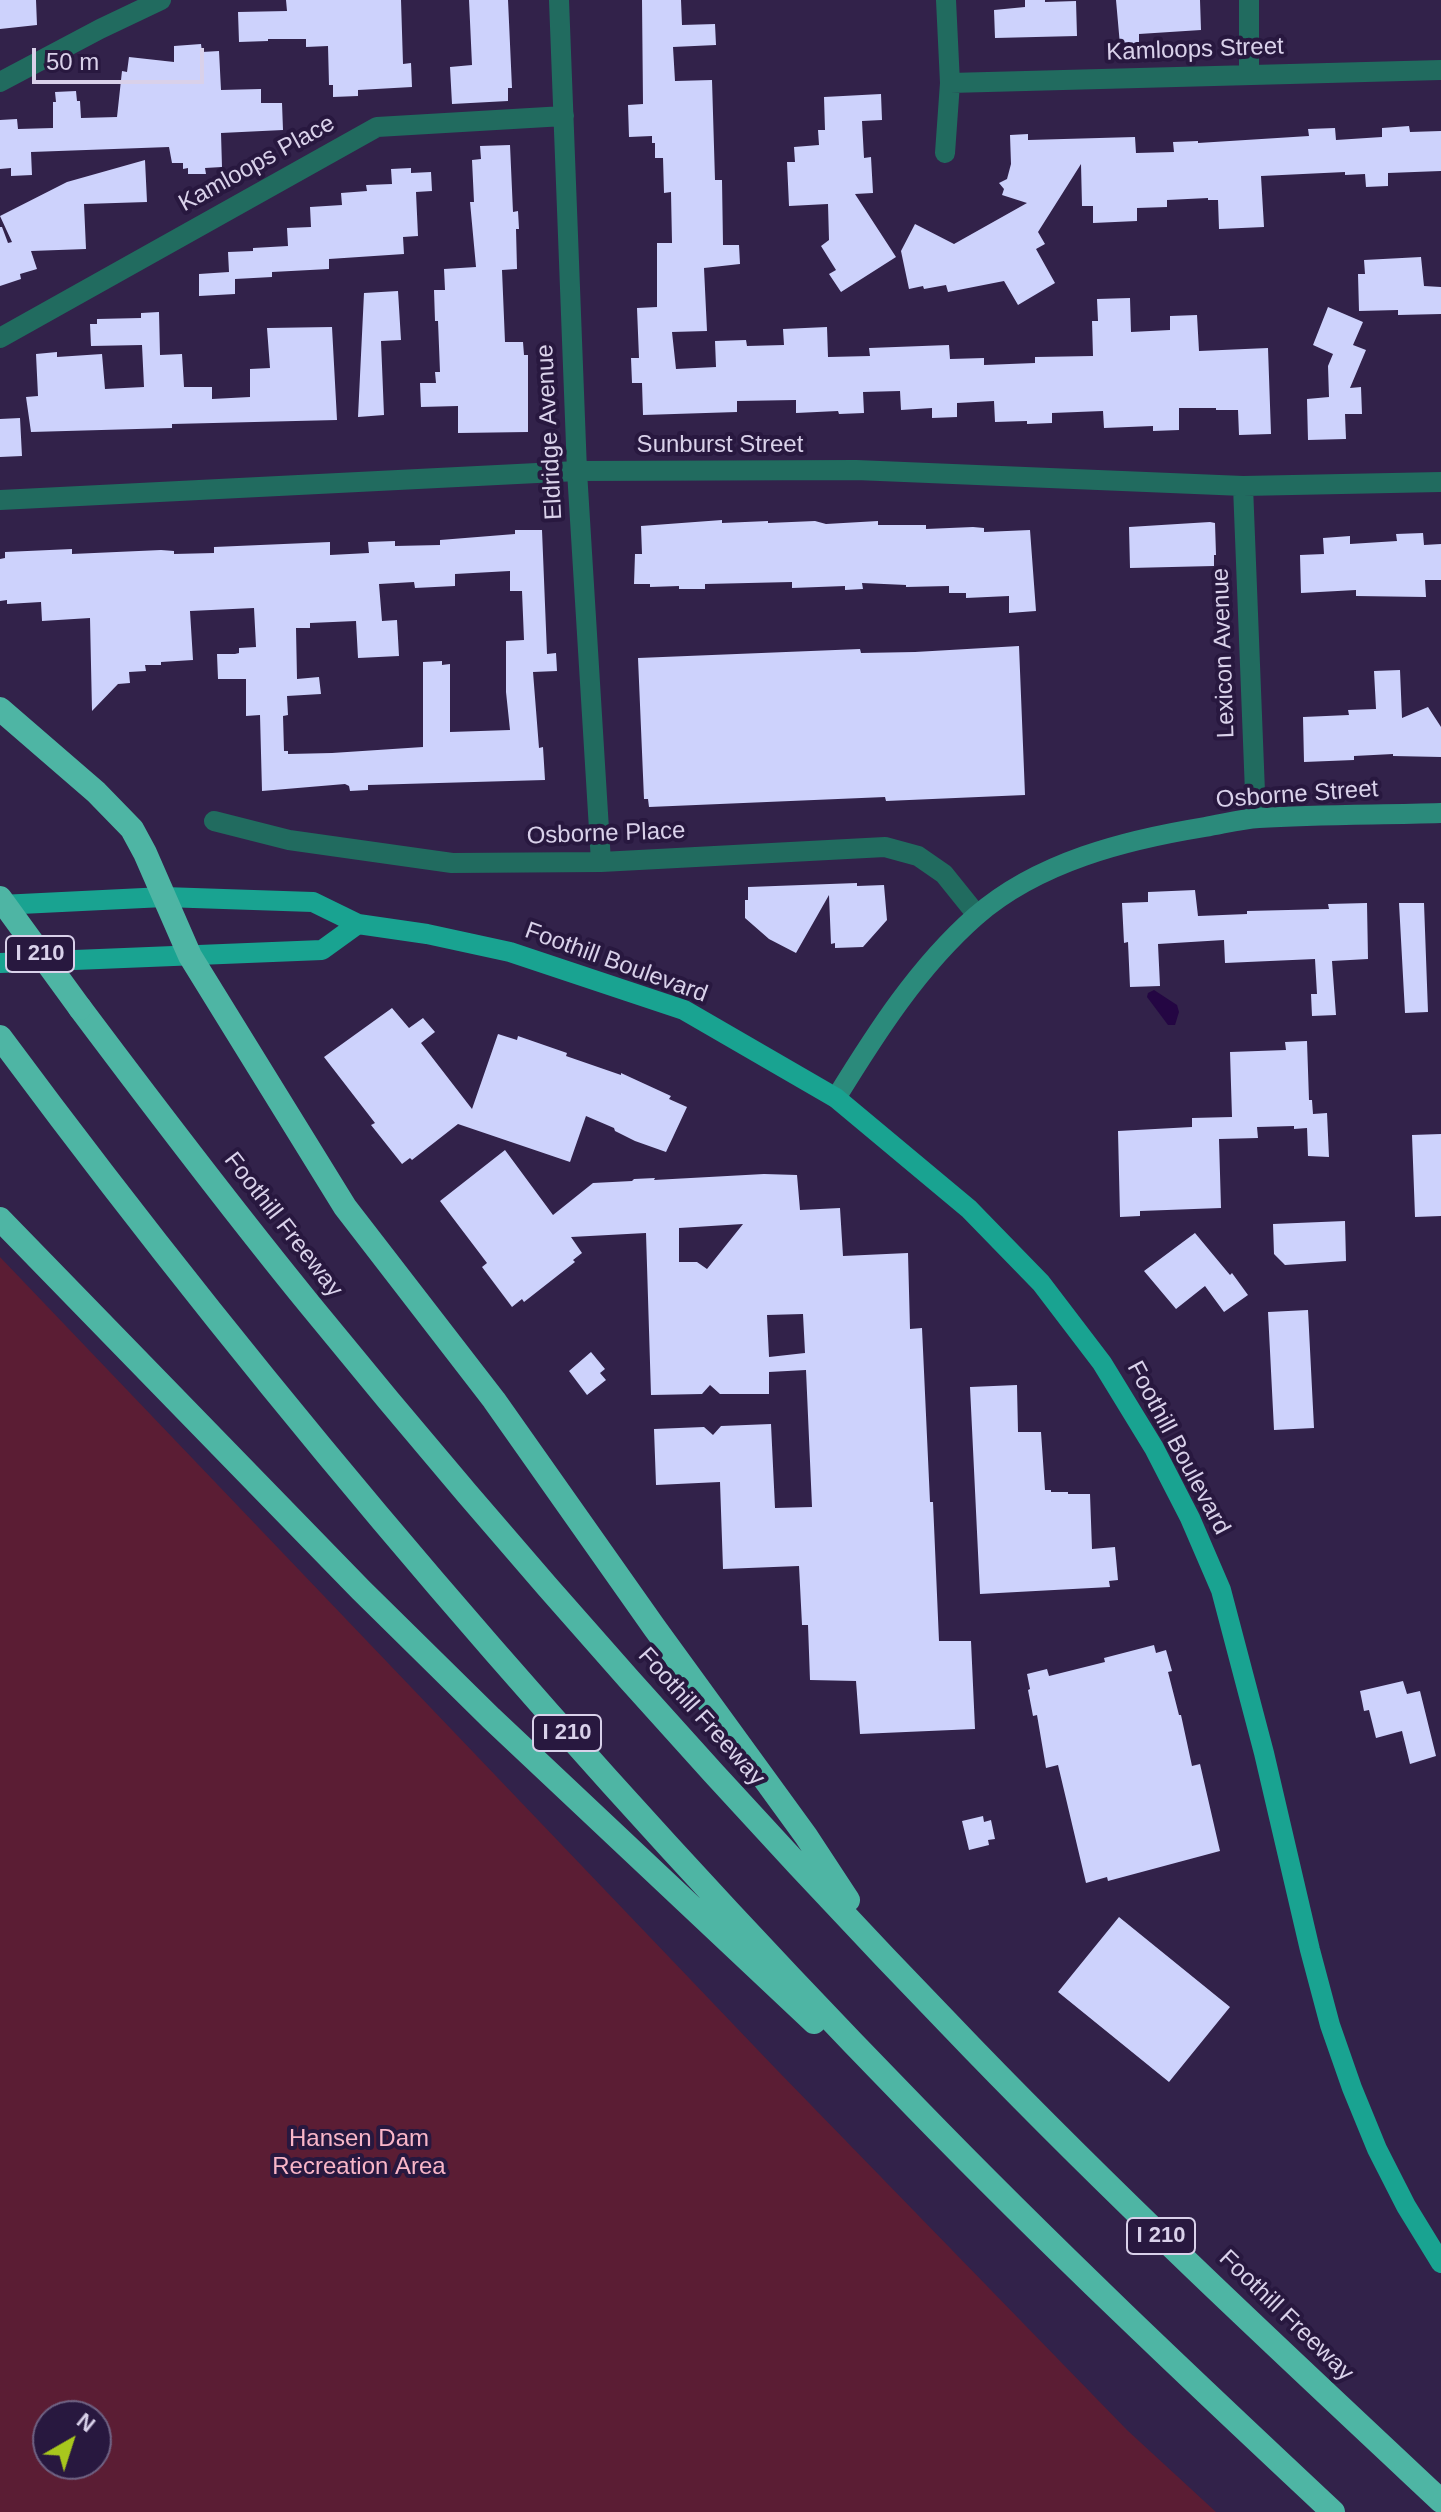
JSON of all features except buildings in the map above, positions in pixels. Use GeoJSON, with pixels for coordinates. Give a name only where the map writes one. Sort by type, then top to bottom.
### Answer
{"type":"FeatureCollection","features":[{"type":"Feature","properties":{"kind":"highway"},"geometry":{"type":"LineString","coordinates":[[0,709],[85,783],[132,829],[190,956],[345,1207],[494,1400],[806,1836],[890,1962]]}},
{"type":"Feature","properties":{"kind":"highway","name":"Foothill Freeway"},"geometry":{"type":"LineString","coordinates":[[0,898],[80,1008],[308,1302],[461,1486],[644,1697],[890,1962],[1085,2161],[1441,2501]]}},
{"type":"Feature","properties":{"kind":"highway","name":"I 210"},"geometry":{"type":"LineString","coordinates":[[0,1037],[97,1167],[244,1354],[572,1739],[916,2108],[1006,2199],[1333,2512]]}},
{"type":"Feature","properties":{"kind":"highway"},"geometry":{"type":"LineString","coordinates":[[0,1219],[361,1590],[491,1718],[1191,2378]]}},
{"type":"Feature","properties":{"kind":"main road","name":"Osborne Street"},"geometry":{"type":"LineString","coordinates":[[836,1098],[880,1026],[940,951],[977,915],[1026,882],[1085,855],[1160,834],[1256,818],[1441,813]]}},
{"type":"Feature","properties":{"kind":"main road","name":"Foothill Boulevard"},"geometry":{"type":"LineString","coordinates":[[0,905],[164,897],[313,902],[358,924],[427,934],[510,952],[684,1010],[836,1098],[969,1209],[1041,1283],[1102,1363],[1154,1448],[1190,1518],[1221,1590],[1330,2025],[1377,2149],[1406,2206],[1441,2263]]}},
{"type":"Feature","properties":{"kind":"main road"},"geometry":{"type":"LineString","coordinates":[[0,963],[322,950],[358,924]]}},
{"type":"Feature","properties":{"kind":"street"},"geometry":{"type":"LineString","coordinates":[[0,82],[161,0]]}},
{"type":"Feature","properties":{"kind":"street","name":"Eldridge Avenue"},"geometry":{"type":"LineString","coordinates":[[559,0],[577,471],[601,862]]}},
{"type":"Feature","properties":{"kind":"street"},"geometry":{"type":"LineString","coordinates":[[945,153],[950,83],[946,0]]}},
{"type":"Feature","properties":{"kind":"street"},"geometry":{"type":"LineString","coordinates":[[1249,0],[1249,74]]}},
{"type":"Feature","properties":{"kind":"street","name":"Kamloops Street"},"geometry":{"type":"LineString","coordinates":[[950,83],[1441,70]]}},
{"type":"Feature","properties":{"kind":"street","name":"Kamloops Place"},"geometry":{"type":"LineString","coordinates":[[0,338],[377,127],[564,116]]}},
{"type":"Feature","properties":{"kind":"street","name":"Sunburst Street"},"geometry":{"type":"LineString","coordinates":[[0,500],[577,471],[856,470],[1243,486],[1441,482]]}},
{"type":"Feature","properties":{"kind":"street","name":"Lexicon Avenue"},"geometry":{"type":"LineString","coordinates":[[1243,486],[1256,818]]}},
{"type":"Feature","properties":{"kind":"street","name":"Osborne Place"},"geometry":{"type":"LineString","coordinates":[[214,821],[289,840],[452,863],[601,862],[885,847],[918,856],[944,874],[977,915]]}},
{"type":"Feature","properties":{"kind":"green space","name":"Hansen Dam Recreation Area"},"geometry":{"type":"Polygon","coordinates":[[[0,1257],[776,2069],[1127,2430],[1216,2512],[0,2512],[0,1257]]]}},
{"type":"Feature","properties":{"kind":"shaded area"},"geometry":{"type":"Polygon","coordinates":[[[1154,990],[1177,1005],[1179,1012],[1175,1025],[1168,1025],[1147,997],[1154,990]]]}}]}
